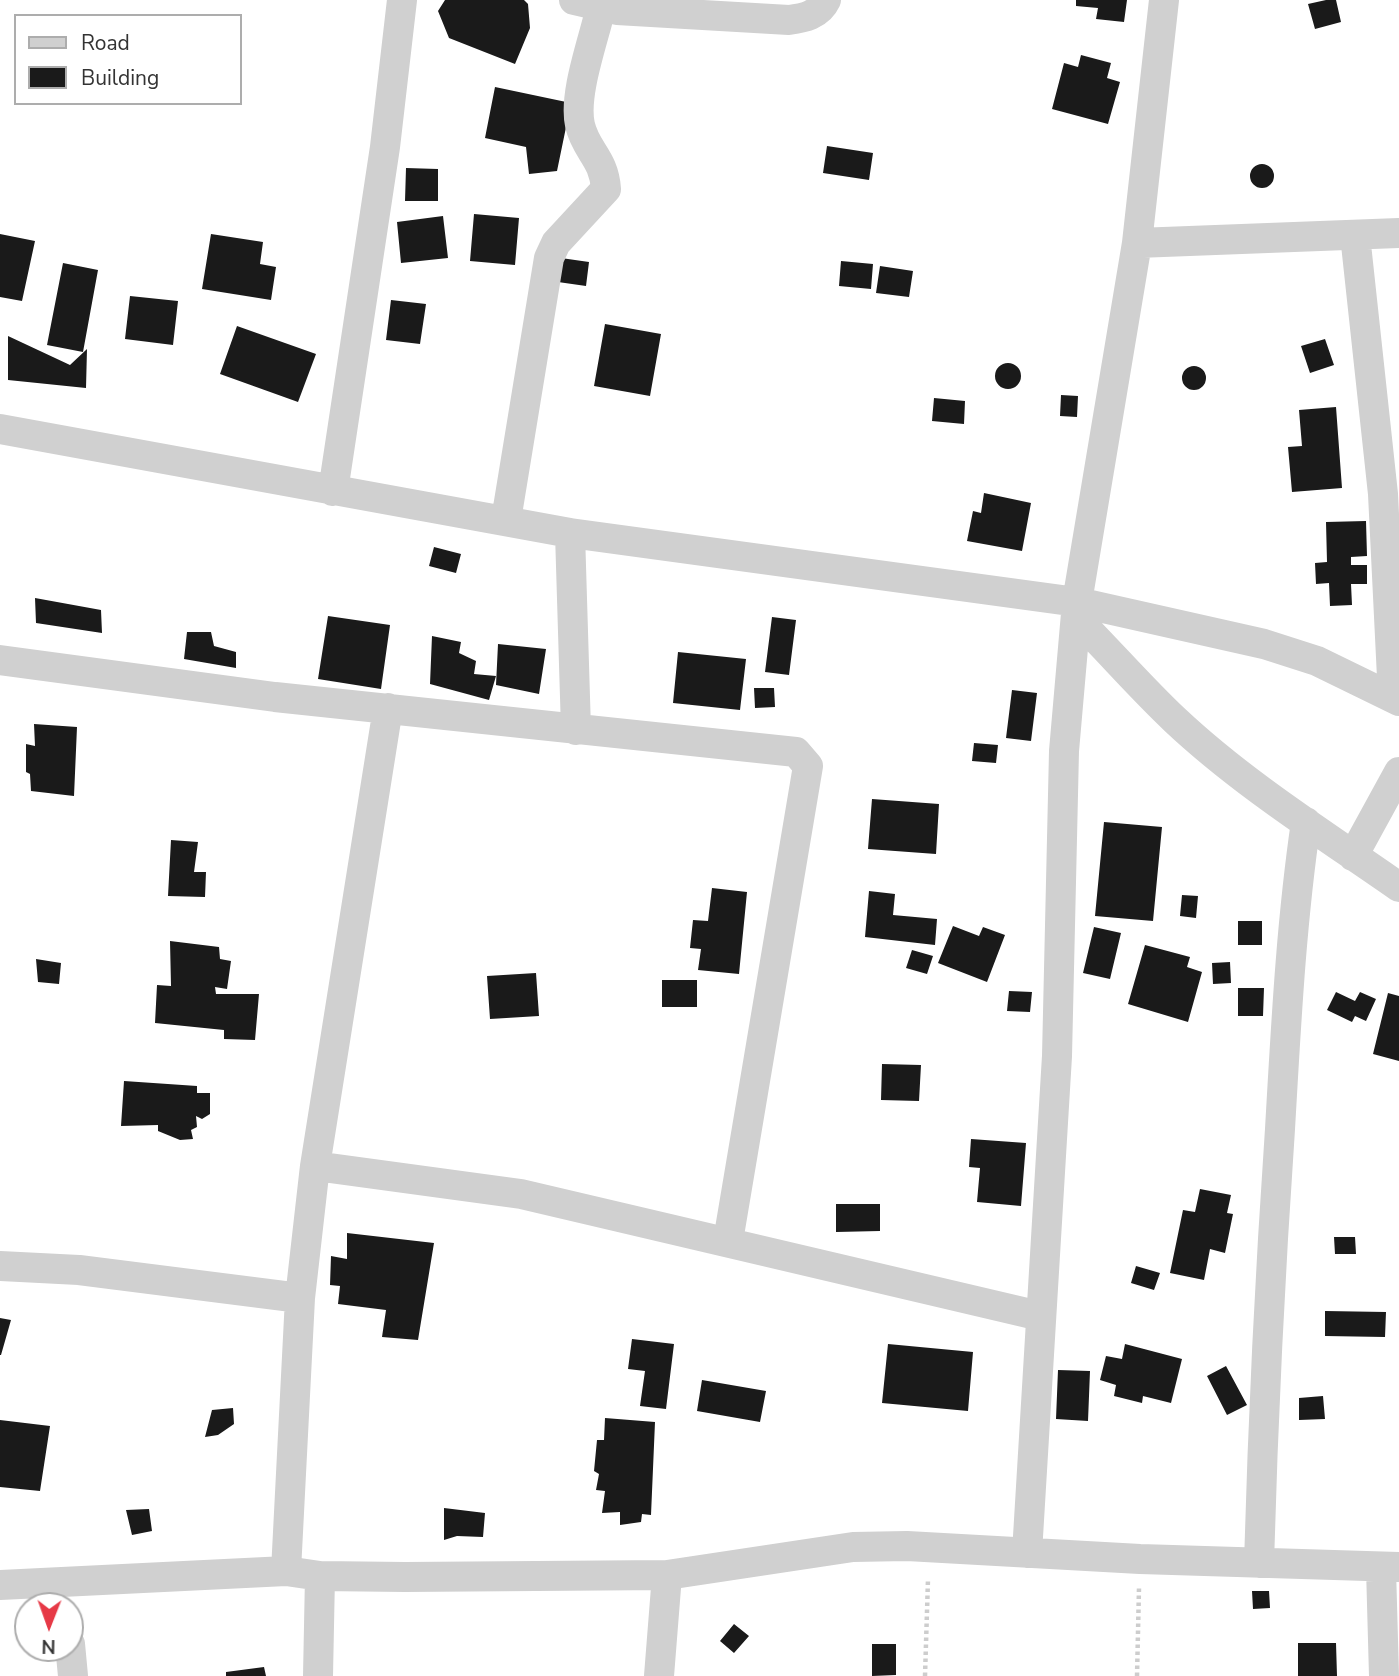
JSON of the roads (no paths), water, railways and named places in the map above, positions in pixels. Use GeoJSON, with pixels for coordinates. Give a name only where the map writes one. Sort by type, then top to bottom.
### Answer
{"type":"FeatureCollection","features":[{"type":"Feature","properties":{"kind":"street"},"geometry":{"type":"LineString","coordinates":[[333,491],[383,161],[402,0]]}},
{"type":"Feature","properties":{"kind":"street"},"geometry":{"type":"LineString","coordinates":[[506,520],[549,258],[556,243],[606,189],[605,170],[580,125],[579,101],[587,4],[789,20],[806,18],[818,11],[826,0]]}},
{"type":"Feature","properties":{"kind":"street"},"geometry":{"type":"LineString","coordinates":[[1027,1553],[1057,1056],[1064,751],[1077,611],[1138,243],[1164,0]]}},
{"type":"Feature","properties":{"kind":"street"},"geometry":{"type":"LineString","coordinates":[[1138,243],[1399,233]]}},
{"type":"Feature","properties":{"kind":"street"},"geometry":{"type":"LineString","coordinates":[[0,429],[570,533],[1077,611],[1264,644],[1317,661],[1396,699],[1383,494],[1355,234]]}},
{"type":"Feature","properties":{"kind":"street"},"geometry":{"type":"LineString","coordinates":[[570,533],[576,730]]}},
{"type":"Feature","properties":{"kind":"street"},"geometry":{"type":"LineString","coordinates":[[1077,611],[1174,719],[1251,783],[1399,887]]}},
{"type":"Feature","properties":{"kind":"street"},"geometry":{"type":"LineString","coordinates":[[0,660],[275,697],[796,752],[808,766],[728,1241]]}},
{"type":"Feature","properties":{"kind":"street"},"geometry":{"type":"LineString","coordinates":[[286,1571],[300,1298],[316,1166],[388,708]]}},
{"type":"Feature","properties":{"kind":"street"},"geometry":{"type":"LineString","coordinates":[[1353,856],[1399,772]]}},
{"type":"Feature","properties":{"kind":"street"},"geometry":{"type":"LineString","coordinates":[[1259,1563],[1265,1368],[1281,1109],[1293,927],[1306,822]]}},
{"type":"Feature","properties":{"kind":"street"},"geometry":{"type":"LineString","coordinates":[[316,1166],[521,1194],[1040,1316]]}},
{"type":"Feature","properties":{"kind":"street"},"geometry":{"type":"LineString","coordinates":[[0,1266],[79,1270],[300,1298]]}},
{"type":"Feature","properties":{"kind":"street"},"geometry":{"type":"LineString","coordinates":[[84,1592],[286,1571],[320,1576],[667,1575],[853,1547],[929,1547],[1140,1559],[1390,1567],[1384,1676]]}},
{"type":"Feature","properties":{"kind":"street"},"geometry":{"type":"LineString","coordinates":[[659,1676],[667,1575]]}},
{"type":"Feature","properties":{"kind":"street"},"geometry":{"type":"LineString","coordinates":[[318,1676],[320,1576]]}},
{"type":"Feature","properties":{"kind":"street"},"geometry":{"type":"LineString","coordinates":[[0,1585],[51,1592]]}}]}
